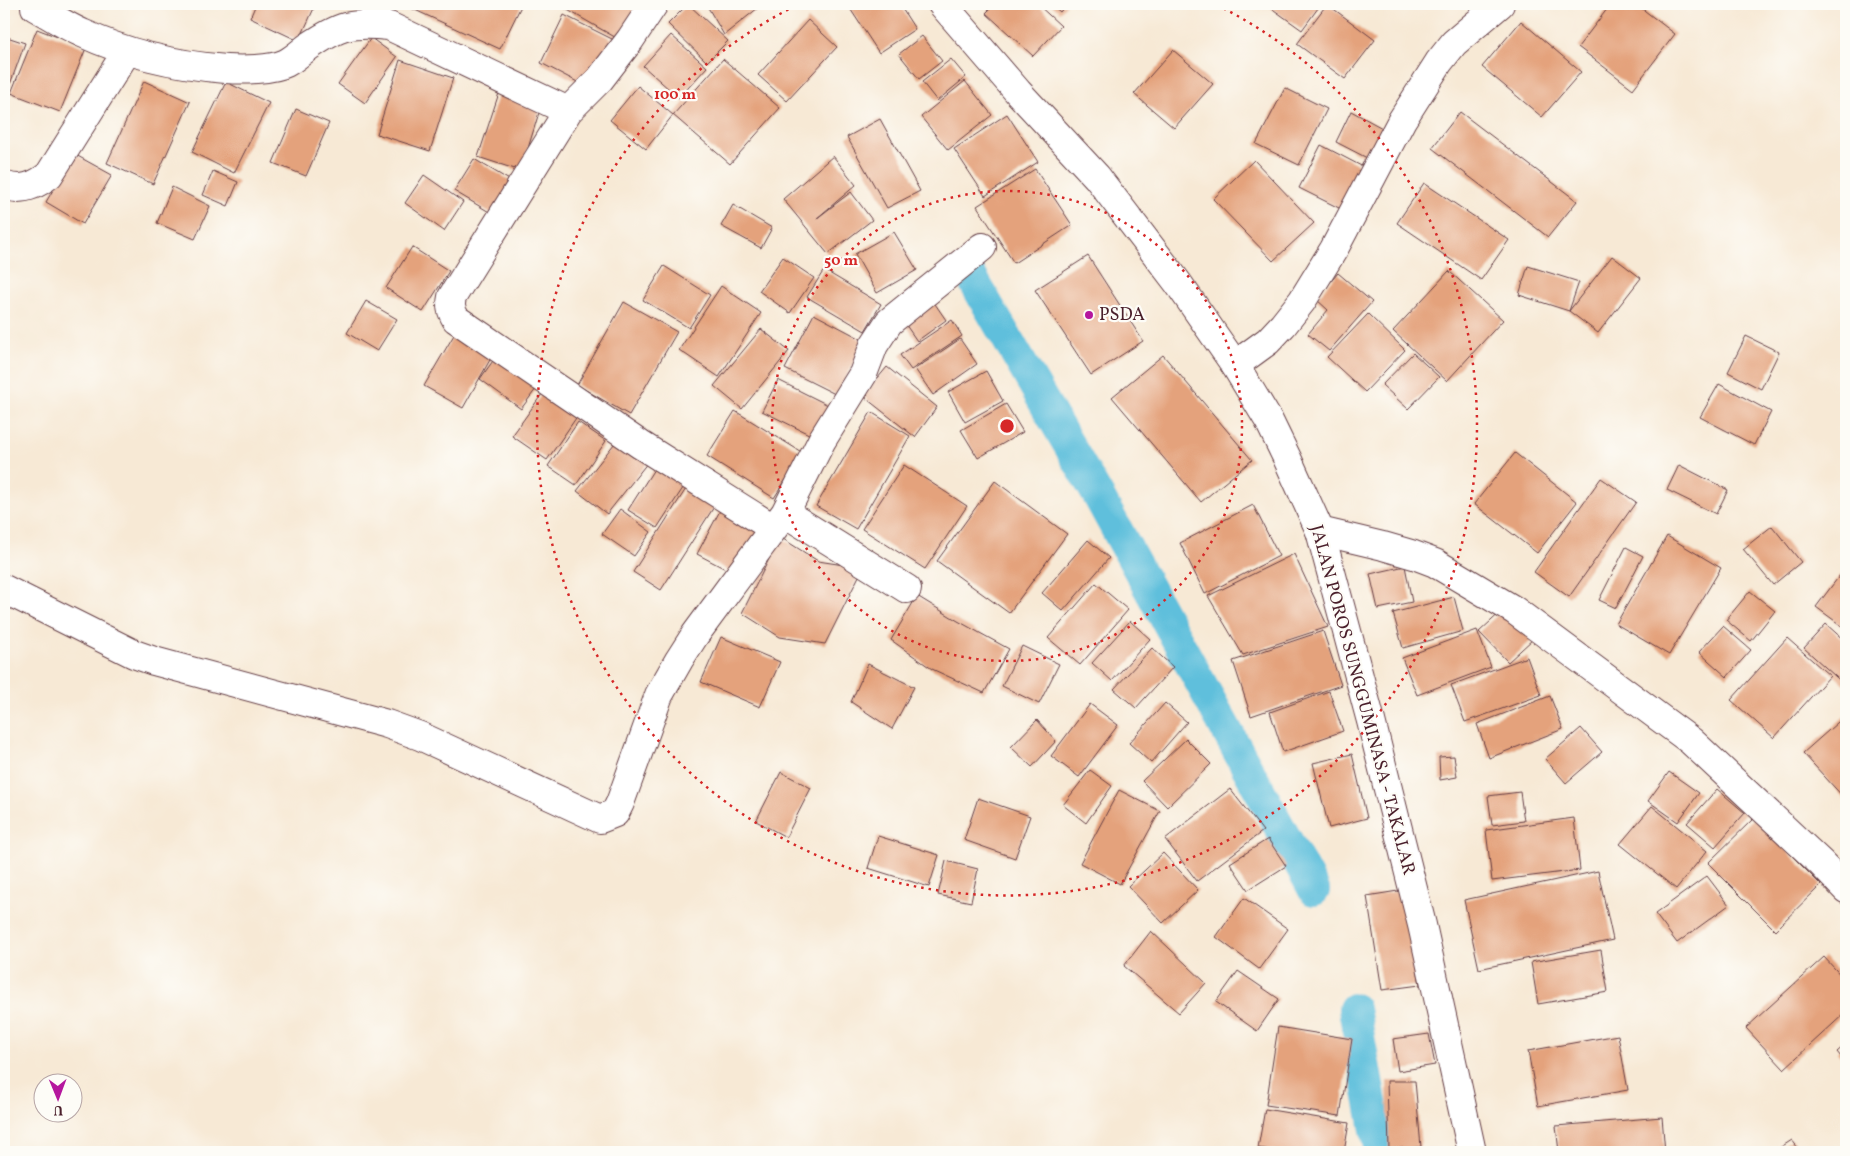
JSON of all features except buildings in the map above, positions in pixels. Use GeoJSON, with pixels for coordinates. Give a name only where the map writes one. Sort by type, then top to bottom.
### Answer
{"type":"FeatureCollection","features":[{"type":"Feature","properties":{"kind":"main road"},"geometry":{"type":"LineString","coordinates":[[654,4],[630,40],[600,79],[568,111],[452,297],[451,311],[456,319],[641,445],[907,589]]}},
{"type":"Feature","properties":{"kind":"main road","name":"JALAN POROS SUNGGUMINASA - TAKALAR"},"geometry":{"type":"LineString","coordinates":[[942,4],[1018,92],[1097,177],[1178,283],[1235,364],[1269,421],[1288,458],[1320,532],[1371,721],[1422,925],[1472,1152]]}},
{"type":"Feature","properties":{"kind":"main road"},"geometry":{"type":"LineString","coordinates":[[1235,364],[1268,341],[1302,301],[1334,249],[1402,120],[1440,62],[1454,43],[1500,4]]}},
{"type":"Feature","properties":{"kind":"main road"},"geometry":{"type":"LineString","coordinates":[[33,5],[82,33],[139,55],[193,67],[240,70],[259,69],[285,64],[341,27],[364,24],[390,26],[568,111]]}},
{"type":"Feature","properties":{"kind":"main road"},"geometry":{"type":"LineString","coordinates":[[4,185],[11,188],[24,188],[36,185],[49,175],[127,51]]}},
{"type":"Feature","properties":{"kind":"main road"},"geometry":{"type":"LineString","coordinates":[[4,589],[134,654],[386,724],[420,736],[600,819],[615,813],[659,695],[679,660],[695,635],[779,520],[822,440],[864,374],[874,345],[889,322],[982,247]]}},
{"type":"Feature","properties":{"kind":"main road"},"geometry":{"type":"LineString","coordinates":[[1320,532],[1383,546],[1428,560],[1514,610],[1691,741],[1821,863],[1846,890]]}},
{"type":"Feature","properties":{"kind":"waterway"},"geometry":{"type":"LineString","coordinates":[[972,278],[1100,499],[1314,890]]}},
{"type":"Feature","properties":{"kind":"waterway"},"geometry":{"type":"LineString","coordinates":[[1354,1009],[1380,1152]]}},
{"type":"Feature","properties":{"kind":"place","name":"PSDA"},"geometry":{"type":"Point","coordinates":[1089,315]}}]}
